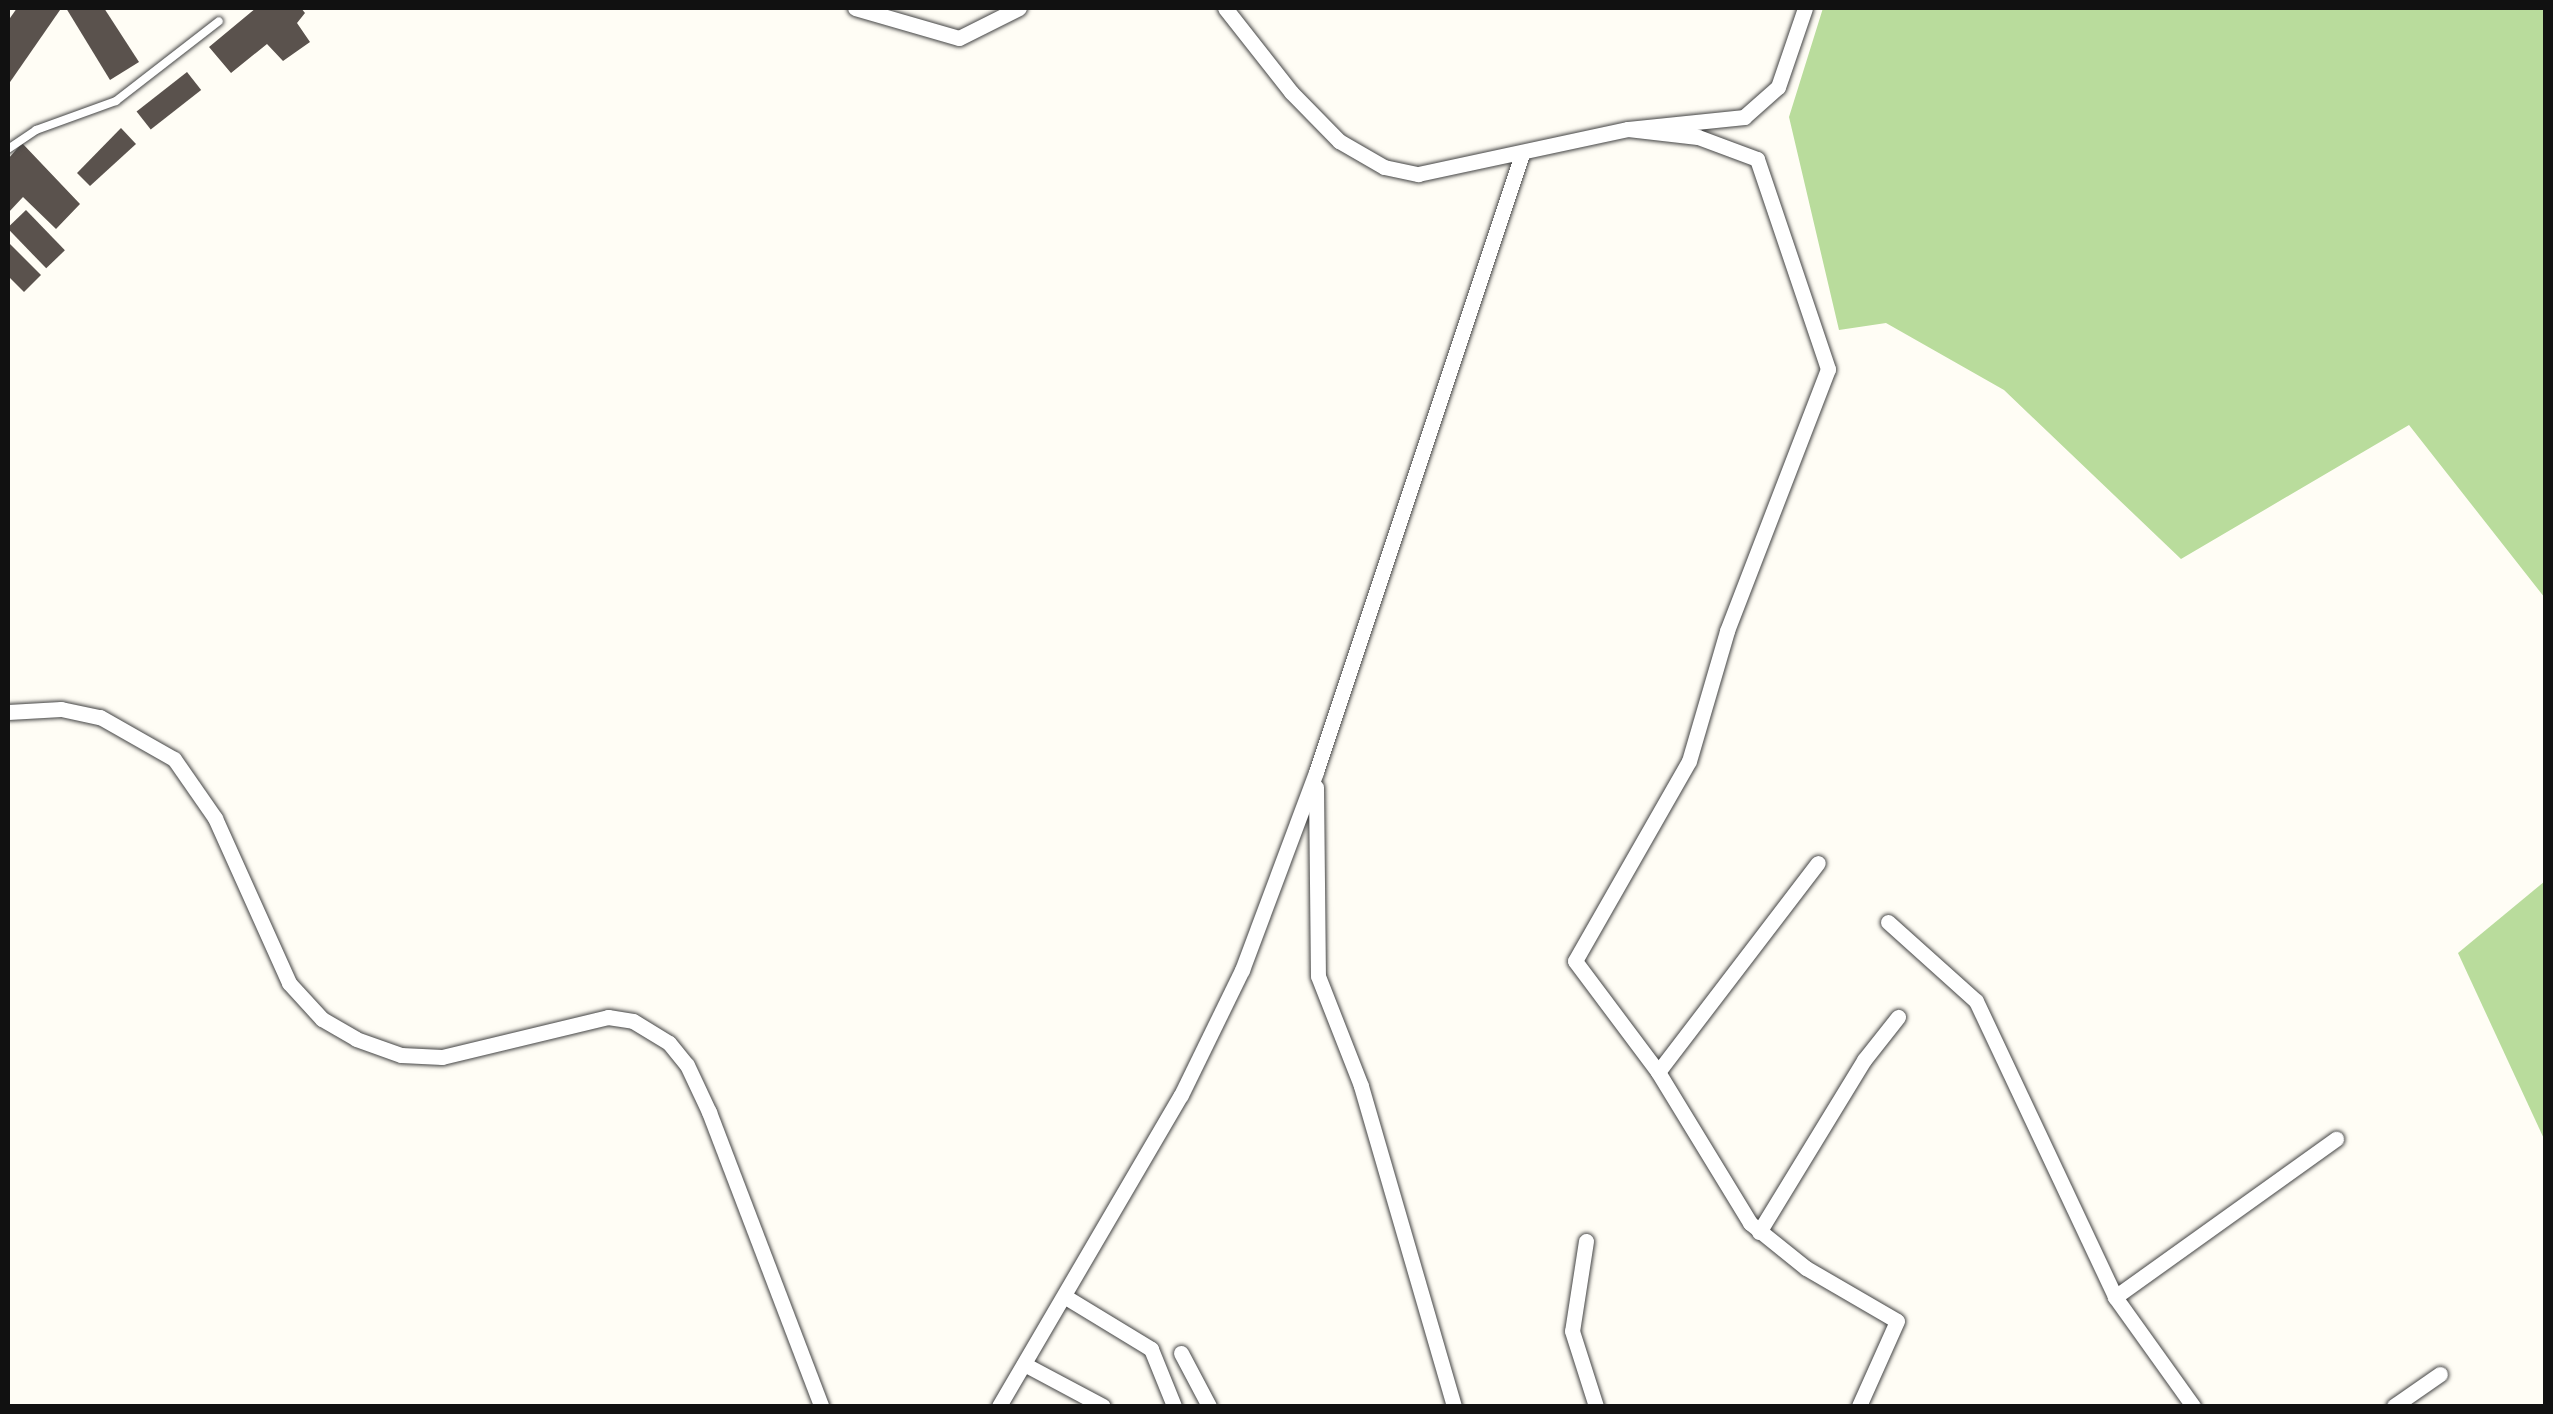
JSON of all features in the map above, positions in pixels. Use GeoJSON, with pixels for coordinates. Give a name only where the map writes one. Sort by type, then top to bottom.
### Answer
{"type":"FeatureCollection","features":[{"type":"Feature","properties":{"kind":"street"},"geometry":{"type":"LineString","coordinates":[[855,8],[959,38],[1019,8]]}},
{"type":"Feature","properties":{"kind":"street"},"geometry":{"type":"LineString","coordinates":[[1226,8],[1317,120],[1367,159],[1435,174],[1628,129],[1744,117],[1760,109],[1778,87],[1805,8]]}},
{"type":"Feature","properties":{"kind":"street"},"geometry":{"type":"LineString","coordinates":[[1628,129],[1698,138],[1757,159],[1828,370],[1727,631],[1690,761],[1575,961],[1658,1072],[1735,1205],[1759,1232],[1824,1280],[1897,1321],[1860,1406]]}},
{"type":"Feature","properties":{"kind":"street"},"geometry":{"type":"LineString","coordinates":[[1000,1406],[1181,1095],[1224,1006],[1316,772],[1522,154]]}},
{"type":"Feature","properties":{"kind":"street"},"geometry":{"type":"LineString","coordinates":[[8,712],[62,709],[100,717],[174,759],[221,831],[290,983],[322,1018],[356,1039],[401,1055],[442,1057],[608,1017],[633,1021],[669,1044],[687,1064],[710,1112],[820,1406]]}},
{"type":"Feature","properties":{"kind":"street"},"geometry":{"type":"LineString","coordinates":[[1316,772],[1318,976],[1361,1086],[1454,1406]]}},
{"type":"Feature","properties":{"kind":"street"},"geometry":{"type":"LineString","coordinates":[[1658,1072],[1818,863]]}},
{"type":"Feature","properties":{"kind":"street"},"geometry":{"type":"LineString","coordinates":[[1888,922],[1976,1001],[2115,1297],[2194,1406]]}},
{"type":"Feature","properties":{"kind":"street"},"geometry":{"type":"LineString","coordinates":[[1759,1232],[1864,1060],[1898,1017]]}},
{"type":"Feature","properties":{"kind":"street"},"geometry":{"type":"LineString","coordinates":[[2115,1297],[2336,1140]]}},
{"type":"Feature","properties":{"kind":"street"},"geometry":{"type":"LineString","coordinates":[[1586,1240],[1572,1331],[1596,1406]]}},
{"type":"Feature","properties":{"kind":"street"},"geometry":{"type":"LineString","coordinates":[[1064,1296],[1151,1349],[1174,1406]]}},
{"type":"Feature","properties":{"kind":"street"},"geometry":{"type":"LineString","coordinates":[[1181,1353],[1209,1406]]}},
{"type":"Feature","properties":{"kind":"street"},"geometry":{"type":"LineString","coordinates":[[1024,1364],[1103,1406]]}},
{"type":"Feature","properties":{"kind":"street"},"geometry":{"type":"LineString","coordinates":[[2394,1406],[2440,1374]]}},
{"type":"Feature","properties":{"kind":"lane"},"geometry":{"type":"LineString","coordinates":[[8,148],[36,130],[116,101],[220,20]]}},
{"type":"Feature","properties":{"kind":"green space"},"geometry":{"type":"Polygon","coordinates":[[[1823,8],[2545,8],[2545,598],[2409,425],[2181,559],[2004,390],[1886,323],[1839,330],[1789,117],[1823,8]]]}},
{"type":"Feature","properties":{"kind":"green space"},"geometry":{"type":"Polygon","coordinates":[[[2545,881],[2545,1141],[2458,953],[2545,881]]]}},
{"type":"Feature","properties":{"kind":"building"},"geometry":{"type":"Polygon","coordinates":[[[17,8],[60,10],[8,85],[8,21],[17,8]]]}},
{"type":"Feature","properties":{"kind":"building"},"geometry":{"type":"Polygon","coordinates":[[[66,8],[104,8],[139,62],[110,80],[66,8]]]}},
{"type":"Feature","properties":{"kind":"building"},"geometry":{"type":"Polygon","coordinates":[[[256,8],[301,8],[305,13],[297,23],[310,42],[283,61],[267,44],[231,73],[209,47],[256,8]]]}},
{"type":"Feature","properties":{"kind":"building"},"geometry":{"type":"Polygon","coordinates":[[[187,72],[201,90],[151,130],[137,111],[187,72]]]}},
{"type":"Feature","properties":{"kind":"building"},"geometry":{"type":"Polygon","coordinates":[[[121,128],[136,144],[90,186],[77,173],[121,128]]]}},
{"type":"Feature","properties":{"kind":"building"},"geometry":{"type":"Polygon","coordinates":[[[22,143],[80,204],[56,229],[23,197],[8,213],[8,159],[22,143]]]}},
{"type":"Feature","properties":{"kind":"building"},"geometry":{"type":"Polygon","coordinates":[[[26,210],[65,250],[46,268],[8,229],[26,210]]]}},
{"type":"Feature","properties":{"kind":"building"},"geometry":{"type":"Polygon","coordinates":[[[8,242],[41,275],[24,292],[8,276],[8,242]]]}}]}
